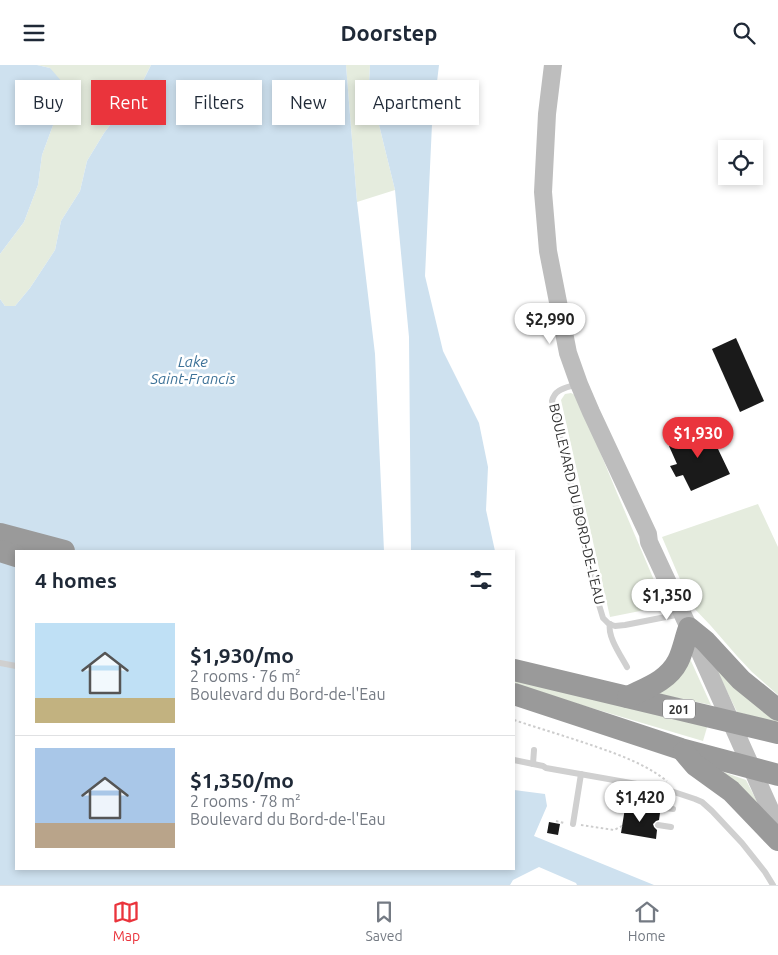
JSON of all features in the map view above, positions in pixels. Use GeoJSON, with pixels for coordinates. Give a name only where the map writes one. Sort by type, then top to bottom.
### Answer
{"type":"FeatureCollection","features":[{"type":"Feature","properties":{"kind":"highway"},"geometry":{"type":"LineString","coordinates":[[0,534],[60,550]]}},
{"type":"Feature","properties":{"kind":"highway"},"geometry":{"type":"LineString","coordinates":[[0,551],[15,556]]}},
{"type":"Feature","properties":{"kind":"highway"},"geometry":{"type":"LineString","coordinates":[[628,697],[655,684],[669,674],[678,661],[685,621]]}},
{"type":"Feature","properties":{"kind":"highway"},"geometry":{"type":"LineString","coordinates":[[685,621],[741,680],[778,710]]}},
{"type":"Feature","properties":{"kind":"highway","name":"201"},"geometry":{"type":"LineString","coordinates":[[515,669],[778,733]]}},
{"type":"Feature","properties":{"kind":"highway"},"geometry":{"type":"LineString","coordinates":[[515,694],[681,749],[778,775]]}},
{"type":"Feature","properties":{"kind":"highway"},"geometry":{"type":"LineString","coordinates":[[681,749],[695,765],[736,796],[778,840]]}},
{"type":"Feature","properties":{"kind":"street"},"geometry":{"type":"LineString","coordinates":[[553,65],[547,114],[543,192],[548,251],[568,353],[579,384],[778,827]]}},
{"type":"Feature","properties":{"kind":"lane","name":"BOULEVARD DU BORD-DE-L'EAU"},"geometry":{"type":"LineString","coordinates":[[579,384],[558,391],[554,394],[552,401],[596,595],[603,618],[610,624],[610,634],[627,667]]}},
{"type":"Feature","properties":{"kind":"lane"},"geometry":{"type":"LineString","coordinates":[[610,624],[617,626],[685,621]]}},
{"type":"Feature","properties":{"kind":"lane"},"geometry":{"type":"LineString","coordinates":[[0,663],[15,666]]}},
{"type":"Feature","properties":{"kind":"lane"},"geometry":{"type":"LineString","coordinates":[[533,764],[534,750]]}},
{"type":"Feature","properties":{"kind":"lane"},"geometry":{"type":"LineString","coordinates":[[515,761],[671,790],[690,796],[702,802],[712,811],[748,850],[773,885]]}},
{"type":"Feature","properties":{"kind":"lane"},"geometry":{"type":"LineString","coordinates":[[573,824],[581,774]]}},
{"type":"Feature","properties":{"kind":"lane"},"geometry":{"type":"LineString","coordinates":[[654,806],[673,809]]}},
{"type":"Feature","properties":{"kind":"lane"},"geometry":{"type":"LineString","coordinates":[[658,825],[671,827]]}},
{"type":"Feature","properties":{"kind":"path"},"geometry":{"type":"LineString","coordinates":[[515,720],[622,756],[649,769],[672,785]]}},
{"type":"Feature","properties":{"kind":"path"},"geometry":{"type":"LineString","coordinates":[[556,821],[614,830],[622,826]]}},
{"type":"Feature","properties":{"kind":"shaded area"},"geometry":{"type":"Polygon","coordinates":[[[37,65],[151,65],[144,80],[91,80],[91,125],[110,125],[87,161],[80,191],[61,221],[55,250],[30,288],[15,306],[5,306],[0,299],[0,254],[24,222],[38,185],[42,155],[53,125],[81,125],[81,80],[53,80],[50,68],[37,65]]]}},
{"type":"Feature","properties":{"kind":"shaded area"},"geometry":{"type":"Polygon","coordinates":[[[346,65],[370,65],[369,80],[355,80],[355,125],[379,125],[395,190],[357,202],[346,65]]]}},
{"type":"Feature","properties":{"kind":"shaded area"},"geometry":{"type":"Polygon","coordinates":[[[571,393],[577,396],[665,606],[610,617],[561,400],[565,394],[571,393]]]}},
{"type":"Feature","properties":{"kind":"shaded area"},"geometry":{"type":"Polygon","coordinates":[[[758,504],[778,547],[778,695],[752,672],[691,605],[662,537],[758,504]]]}},
{"type":"Feature","properties":{"kind":"shaded area"},"geometry":{"type":"Polygon","coordinates":[[[686,650],[711,705],[649,692],[686,650]]]}},
{"type":"Feature","properties":{"kind":"shaded area"},"geometry":{"type":"Polygon","coordinates":[[[708,652],[778,715],[778,723],[737,712],[708,652]]]}},
{"type":"Feature","properties":{"kind":"shaded area"},"geometry":{"type":"Polygon","coordinates":[[[515,678],[708,724],[703,741],[515,685],[515,678]]]}},
{"type":"Feature","properties":{"kind":"shaded area"},"geometry":{"type":"Polygon","coordinates":[[[712,768],[746,780],[767,821],[712,768]]]}},
{"type":"Feature","properties":{"kind":"water"},"geometry":{"type":"Polygon","coordinates":[[[0,65],[37,65],[50,68],[60,80],[15,80],[15,125],[53,125],[42,155],[38,185],[24,222],[0,254],[0,65]]]}},
{"type":"Feature","properties":{"kind":"water","name":"Lake Saint-Francis"},"geometry":{"type":"Polygon","coordinates":[[[151,65],[346,65],[357,202],[375,354],[384,550],[15,550],[15,870],[515,870],[515,790],[545,794],[547,806],[534,836],[654,885],[577,885],[539,867],[513,880],[510,885],[0,885],[0,299],[5,306],[15,306],[30,288],[55,250],[61,221],[80,191],[87,161],[110,125],[166,125],[166,80],[144,80],[151,65]]]}},
{"type":"Feature","properties":{"kind":"water"},"geometry":{"type":"Polygon","coordinates":[[[370,65],[439,65],[437,80],[369,80],[370,65]]]}},
{"type":"Feature","properties":{"kind":"water"},"geometry":{"type":"Polygon","coordinates":[[[379,125],[432,125],[425,276],[443,351],[479,423],[488,467],[486,510],[495,550],[411,550],[409,337],[395,190],[379,125]]]}},
{"type":"Feature","properties":{"kind":"building"},"geometry":{"type":"Polygon","coordinates":[[[736,338],[764,401],[740,412],[712,349],[736,338]]]}},
{"type":"Feature","properties":{"kind":"building"},"geometry":{"type":"Polygon","coordinates":[[[706,424],[730,474],[691,491],[683,475],[676,477],[670,466],[677,464],[669,446],[678,442],[676,438],[706,424]]]}},
{"type":"Feature","properties":{"kind":"building"},"geometry":{"type":"Polygon","coordinates":[[[625,808],[660,813],[659,820],[653,824],[657,830],[656,839],[621,833],[625,808]]]}},
{"type":"Feature","properties":{"kind":"building"},"geometry":{"type":"Polygon","coordinates":[[[549,822],[560,824],[558,835],[547,833],[549,822]]]}}]}
